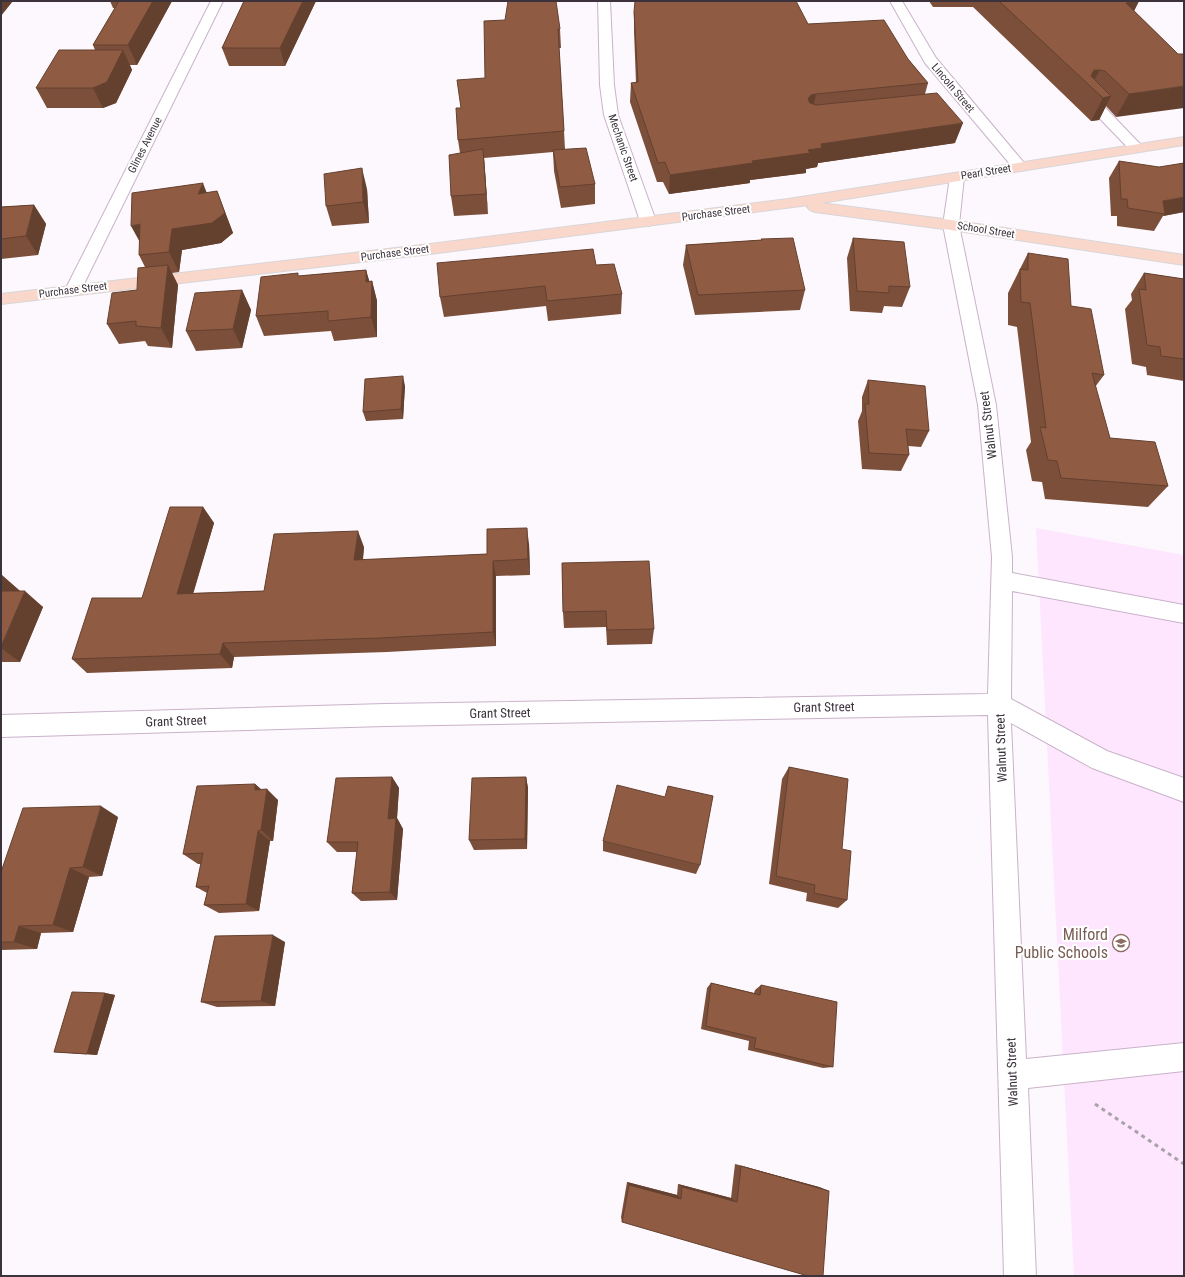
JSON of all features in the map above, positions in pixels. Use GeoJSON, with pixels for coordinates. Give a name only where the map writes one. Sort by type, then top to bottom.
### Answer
{"type":"FeatureCollection","features":[{"type":"Feature","properties":{"kind":"main road","name":"Pearl Street"},"geometry":{"type":"LineString","coordinates":[[788,204],[1184,141]]}},
{"type":"Feature","properties":{"kind":"main road","name":"Purchase Street"},"geometry":{"type":"LineString","coordinates":[[1,299],[425,250],[788,204]]}},
{"type":"Feature","properties":{"kind":"main road","name":"School Street"},"geometry":{"type":"LineString","coordinates":[[788,204],[951,225],[1184,260]]}},
{"type":"Feature","properties":{"kind":"street","name":"Glines Avenue"},"geometry":{"type":"LineString","coordinates":[[72,290],[217,1]]}},
{"type":"Feature","properties":{"kind":"street","name":"Mechanic Street"},"geometry":{"type":"LineString","coordinates":[[604,1],[607,85],[611,115],[648,221]]}},
{"type":"Feature","properties":{"kind":"street","name":"Lincoln Street"},"geometry":{"type":"LineString","coordinates":[[896,1],[930,60],[1020,167]]}},
{"type":"Feature","properties":{"kind":"street"},"geometry":{"type":"LineString","coordinates":[[1088,98],[1136,148]]}},
{"type":"Feature","properties":{"kind":"street"},"geometry":{"type":"LineString","coordinates":[[951,105],[966,103]]}},
{"type":"Feature","properties":{"kind":"street","name":"Walnut Street"},"geometry":{"type":"LineString","coordinates":[[957,177],[951,225],[987,405],[1002,557],[999,704],[1020,1276]]}},
{"type":"Feature","properties":{"kind":"street"},"geometry":{"type":"LineString","coordinates":[[1001,580],[1184,614]]}},
{"type":"Feature","properties":{"kind":"street"},"geometry":{"type":"LineString","coordinates":[[999,704],[1100,760],[1184,790]]}},
{"type":"Feature","properties":{"kind":"street","name":"Grant Street"},"geometry":{"type":"LineString","coordinates":[[1,726],[393,715],[999,704]]}},
{"type":"Feature","properties":{"kind":"street"},"geometry":{"type":"LineString","coordinates":[[1012,1075],[1184,1057]]}},
{"type":"Feature","properties":{"kind":"path"},"geometry":{"type":"LineString","coordinates":[[1094,1102],[1184,1164]]}},
{"type":"Feature","properties":{"kind":"shaded area","name":"Milford Public Schools"},"geometry":{"type":"Polygon","coordinates":[[[1036,528],[1184,555],[1184,1276],[1074,1276],[1036,528]]]}},
{"type":"Feature","properties":{"kind":"building"},"geometry":{"type":"Polygon","coordinates":[[[119,1],[153,1],[128,45],[93,45],[119,1]]]}},
{"type":"Feature","properties":{"kind":"building"},"geometry":{"type":"Polygon","coordinates":[[[244,1],[303,1],[280,48],[222,48],[244,1]]]}},
{"type":"Feature","properties":{"kind":"building"},"geometry":{"type":"Polygon","coordinates":[[[508,1],[556,1],[560,29],[558,29],[564,131],[458,140],[456,108],[461,108],[457,80],[485,78],[484,21],[505,20],[508,1]]]}},
{"type":"Feature","properties":{"kind":"building"},"geometry":{"type":"Polygon","coordinates":[[[635,1],[796,1],[808,24],[884,20],[908,59],[928,83],[816,94],[811,95],[808,99],[810,103],[816,105],[937,93],[963,123],[821,144],[822,148],[808,150],[810,153],[670,175],[665,162],[658,163],[631,83],[638,82],[634,12],[635,1]]]}},
{"type":"Feature","properties":{"kind":"building"},"geometry":{"type":"Polygon","coordinates":[[[999,1],[1137,1],[1126,3],[1178,54],[1184,54],[1184,86],[1129,94],[1105,71],[1094,70],[1091,76],[1111,96],[1103,98],[999,1]]]}},
{"type":"Feature","properties":{"kind":"building"},"geometry":{"type":"Polygon","coordinates":[[[59,50],[123,50],[107,82],[93,88],[36,88],[59,50]]]}},
{"type":"Feature","properties":{"kind":"building"},"geometry":{"type":"Polygon","coordinates":[[[586,148],[595,184],[560,187],[553,150],[586,148]]]}},
{"type":"Feature","properties":{"kind":"building"},"geometry":{"type":"Polygon","coordinates":[[[483,149],[486,194],[451,196],[449,155],[483,149]]]}},
{"type":"Feature","properties":{"kind":"building"},"geometry":{"type":"Polygon","coordinates":[[[1119,161],[1159,167],[1184,163],[1184,197],[1163,201],[1165,214],[1128,208],[1127,199],[1121,199],[1119,161]]]}},
{"type":"Feature","properties":{"kind":"building"},"geometry":{"type":"Polygon","coordinates":[[[362,168],[363,202],[326,206],[324,174],[362,168]]]}},
{"type":"Feature","properties":{"kind":"building"},"geometry":{"type":"Polygon","coordinates":[[[203,183],[198,194],[217,191],[225,213],[212,223],[172,229],[169,252],[139,255],[140,224],[131,226],[132,193],[203,183]]]}},
{"type":"Feature","properties":{"kind":"building"},"geometry":{"type":"Polygon","coordinates":[[[34,205],[26,236],[1,239],[1,207],[34,205]]]}},
{"type":"Feature","properties":{"kind":"building"},"geometry":{"type":"Polygon","coordinates":[[[793,238],[805,290],[698,295],[686,245],[793,238]]]}},
{"type":"Feature","properties":{"kind":"building"},"geometry":{"type":"Polygon","coordinates":[[[853,238],[904,242],[910,287],[889,286],[889,293],[857,291],[853,238]]]}},
{"type":"Feature","properties":{"kind":"building"},"geometry":{"type":"Polygon","coordinates":[[[593,249],[596,265],[614,264],[622,294],[547,301],[545,286],[440,297],[437,263],[593,249]]]}},
{"type":"Feature","properties":{"kind":"building"},"geometry":{"type":"Polygon","coordinates":[[[1028,253],[1068,259],[1071,306],[1091,309],[1104,375],[1092,373],[1110,438],[1155,442],[1168,486],[1061,478],[1057,461],[1048,460],[1040,427],[1046,428],[1030,303],[1021,302],[1020,269],[1028,270],[1028,253]]]}},
{"type":"Feature","properties":{"kind":"building"},"geometry":{"type":"Polygon","coordinates":[[[168,265],[161,328],[136,326],[136,321],[107,324],[112,293],[137,290],[138,268],[168,265]]]}},
{"type":"Feature","properties":{"kind":"building"},"geometry":{"type":"Polygon","coordinates":[[[366,270],[366,282],[372,281],[371,317],[328,321],[328,311],[256,316],[261,277],[298,273],[298,276],[366,270]]]}},
{"type":"Feature","properties":{"kind":"building"},"geometry":{"type":"Polygon","coordinates":[[[1144,273],[1184,279],[1184,359],[1161,356],[1160,347],[1147,345],[1139,289],[1146,290],[1144,273]]]}},
{"type":"Feature","properties":{"kind":"building"},"geometry":{"type":"Polygon","coordinates":[[[242,290],[233,329],[186,331],[195,293],[242,290]]]}},
{"type":"Feature","properties":{"kind":"building"},"geometry":{"type":"Polygon","coordinates":[[[403,376],[401,409],[363,412],[365,379],[403,376]]]}},
{"type":"Feature","properties":{"kind":"building"},"geometry":{"type":"Polygon","coordinates":[[[868,380],[925,386],[929,431],[906,429],[909,455],[869,453],[865,404],[869,404],[868,380]]]}},
{"type":"Feature","properties":{"kind":"building"},"geometry":{"type":"Polygon","coordinates":[[[170,507],[203,507],[177,594],[264,591],[274,534],[358,531],[354,560],[487,554],[487,529],[527,528],[528,559],[493,561],[493,632],[380,638],[223,643],[220,654],[72,659],[92,598],[142,598],[170,507]]]}},
{"type":"Feature","properties":{"kind":"building"},"geometry":{"type":"Polygon","coordinates":[[[649,561],[654,629],[607,630],[606,611],[563,612],[562,563],[649,561]]]}},
{"type":"Feature","properties":{"kind":"building"},"geometry":{"type":"Polygon","coordinates":[[[1,591],[25,591],[1,647],[1,591]]]}},
{"type":"Feature","properties":{"kind":"building"},"geometry":{"type":"Polygon","coordinates":[[[789,767],[848,779],[842,849],[851,851],[847,900],[814,893],[815,885],[776,876],[789,767]]]}},
{"type":"Feature","properties":{"kind":"building"},"geometry":{"type":"Polygon","coordinates":[[[392,777],[388,819],[396,818],[390,892],[352,893],[358,842],[327,842],[336,778],[392,777]]]}},
{"type":"Feature","properties":{"kind":"building"},"geometry":{"type":"Polygon","coordinates":[[[526,777],[525,839],[469,840],[472,778],[526,777]]]}},
{"type":"Feature","properties":{"kind":"building"},"geometry":{"type":"Polygon","coordinates":[[[255,784],[255,790],[267,789],[261,830],[258,831],[246,904],[204,905],[209,886],[196,887],[203,853],[183,854],[197,786],[255,784]]]}},
{"type":"Feature","properties":{"kind":"building"},"geometry":{"type":"Polygon","coordinates":[[[617,785],[665,797],[668,786],[713,796],[700,865],[603,841],[617,785]]]}},
{"type":"Feature","properties":{"kind":"building"},"geometry":{"type":"Polygon","coordinates":[[[101,806],[83,867],[70,868],[53,925],[19,926],[14,942],[1,942],[1,872],[23,808],[101,806]]]}},
{"type":"Feature","properties":{"kind":"building"},"geometry":{"type":"Polygon","coordinates":[[[273,935],[261,1001],[201,1002],[215,936],[273,935]]]}},
{"type":"Feature","properties":{"kind":"building"},"geometry":{"type":"Polygon","coordinates":[[[711,983],[760,995],[761,985],[837,1002],[833,1067],[754,1048],[756,1038],[706,1026],[711,983]]]}},
{"type":"Feature","properties":{"kind":"building"},"geometry":{"type":"Polygon","coordinates":[[[72,992],[105,993],[87,1054],[54,1052],[72,992]]]}},
{"type":"Feature","properties":{"kind":"building"},"geometry":{"type":"Polygon","coordinates":[[[741,1166],[829,1191],[823,1276],[808,1276],[622,1222],[629,1185],[681,1199],[682,1187],[737,1202],[741,1166]]]}},
{"type":"Feature","properties":{"kind":"place","name":"Milford Public Schools"},"geometry":{"type":"Point","coordinates":[1121,943]}}]}
